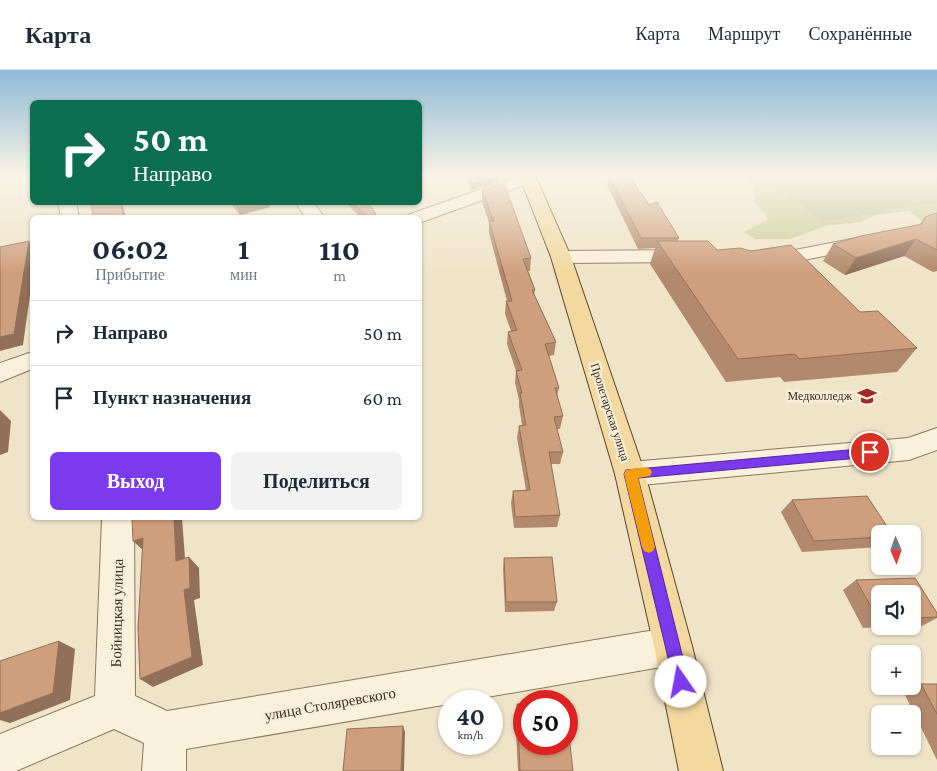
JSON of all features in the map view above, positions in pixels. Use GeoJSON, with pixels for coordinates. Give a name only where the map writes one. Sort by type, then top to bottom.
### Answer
{"type":"FeatureCollection","features":[{"type":"Feature","properties":{"kind":"main road","name":"Пролетарская улица"},"geometry":{"type":"LineString","coordinates":[[541,208],[561,257],[630,474],[674,646],[701,771]]}},
{"type":"Feature","properties":{"kind":"street"},"geometry":{"type":"LineString","coordinates":[[422,216],[444,208]]}},
{"type":"Feature","properties":{"kind":"street"},"geometry":{"type":"LineString","coordinates":[[741,266],[884,239]]}},
{"type":"Feature","properties":{"kind":"street"},"geometry":{"type":"LineString","coordinates":[[561,257],[700,256],[708,258]]}},
{"type":"Feature","properties":{"kind":"street"},"geometry":{"type":"LineString","coordinates":[[0,373],[30,361]]}},
{"type":"Feature","properties":{"kind":"street"},"geometry":{"type":"LineString","coordinates":[[630,474],[909,449],[937,439]]}},
{"type":"Feature","properties":{"kind":"street","name":"Бойницкая улица"},"geometry":{"type":"LineString","coordinates":[[115,708],[118,520]]}},
{"type":"Feature","properties":{"kind":"street","name":"улица Столяревского"},"geometry":{"type":"LineString","coordinates":[[115,708],[165,752],[674,646]]}},
{"type":"Feature","properties":{"kind":"street"},"geometry":{"type":"LineString","coordinates":[[0,756],[115,708]]}},
{"type":"Feature","properties":{"kind":"green space"},"geometry":{"type":"Polygon","coordinates":[[[759,208],[803,208],[823,222],[909,208],[937,208],[937,229],[924,223],[909,211],[875,215],[860,222],[825,226],[790,239],[755,239],[744,232],[769,219],[759,208]]]}},
{"type":"Feature","properties":{"kind":"green space"},"geometry":{"type":"Polygon","coordinates":[[[803,208],[909,208],[823,222],[803,208]]]}},
{"type":"Feature","properties":{"kind":"building"},"geometry":{"type":"Polygon","coordinates":[[[122,208],[123,215],[93,215],[92,209],[122,208]]]}},
{"type":"Feature","properties":{"kind":"building"},"geometry":{"type":"Polygon","coordinates":[[[358,208],[372,208],[376,214],[366,215],[358,208]]]}},
{"type":"Feature","properties":{"kind":"building"},"geometry":{"type":"Polygon","coordinates":[[[489,208],[513,208],[531,258],[523,259],[535,290],[532,290],[556,342],[545,344],[559,388],[555,388],[563,416],[554,417],[563,452],[549,452],[560,515],[515,517],[513,491],[530,490],[519,426],[526,425],[520,393],[522,393],[516,371],[522,370],[508,332],[517,330],[506,301],[512,301],[489,221],[494,221],[489,208]]]}},
{"type":"Feature","properties":{"kind":"building"},"geometry":{"type":"Polygon","coordinates":[[[626,208],[660,208],[679,238],[641,238],[626,208]]]}},
{"type":"Feature","properties":{"kind":"building"},"geometry":{"type":"Polygon","coordinates":[[[937,213],[937,250],[916,239],[856,258],[833,244],[861,236],[922,224],[925,217],[937,213]]]}},
{"type":"Feature","properties":{"kind":"building"},"geometry":{"type":"Polygon","coordinates":[[[29,241],[14,334],[0,337],[0,247],[29,241]]]}},
{"type":"Feature","properties":{"kind":"building"},"geometry":{"type":"Polygon","coordinates":[[[657,241],[708,241],[717,250],[740,248],[751,251],[791,245],[860,312],[878,311],[917,348],[799,359],[795,354],[738,359],[657,241]]]}},
{"type":"Feature","properties":{"kind":"building"},"geometry":{"type":"Polygon","coordinates":[[[867,496],[886,525],[871,525],[871,538],[814,541],[792,500],[867,496]]]}},
{"type":"Feature","properties":{"kind":"building"},"geometry":{"type":"Polygon","coordinates":[[[132,520],[174,520],[176,561],[189,557],[190,588],[184,590],[192,657],[140,679],[138,628],[143,538],[133,541],[132,520]]]}},
{"type":"Feature","properties":{"kind":"building"},"geometry":{"type":"Polygon","coordinates":[[[552,557],[557,602],[506,602],[504,558],[552,557]]]}},
{"type":"Feature","properties":{"kind":"building"},"geometry":{"type":"Polygon","coordinates":[[[915,578],[919,585],[871,585],[871,607],[856,580],[915,578]]]}},
{"type":"Feature","properties":{"kind":"building"},"geometry":{"type":"Polygon","coordinates":[[[921,588],[937,613],[937,617],[921,618],[921,588]]]}},
{"type":"Feature","properties":{"kind":"building"},"geometry":{"type":"Polygon","coordinates":[[[59,641],[53,693],[0,713],[0,661],[59,641]]]}},
{"type":"Feature","properties":{"kind":"building"},"geometry":{"type":"Polygon","coordinates":[[[921,684],[937,684],[937,714],[921,684]]]}},
{"type":"Feature","properties":{"kind":"building"},"geometry":{"type":"Polygon","coordinates":[[[403,726],[401,771],[343,771],[347,729],[403,726]]]}},
{"type":"Feature","properties":{"kind":"building"},"geometry":{"type":"Polygon","coordinates":[[[519,755],[571,755],[573,771],[520,771],[519,755]]]}},
{"type":"Feature","properties":{"kind":"slow traffic"},"geometry":{"type":"LineString","coordinates":[[646,472],[630,474],[649,547]]}},
{"type":"Feature","properties":{"kind":"place","name":"Медколледж"},"geometry":{"type":"Point","coordinates":[867,396]}},
{"type":"Feature","properties":{"kind":"route"},"geometry":{"type":"LineString","coordinates":[[681,682],[674,646],[630,474],[870,452]]}}]}
